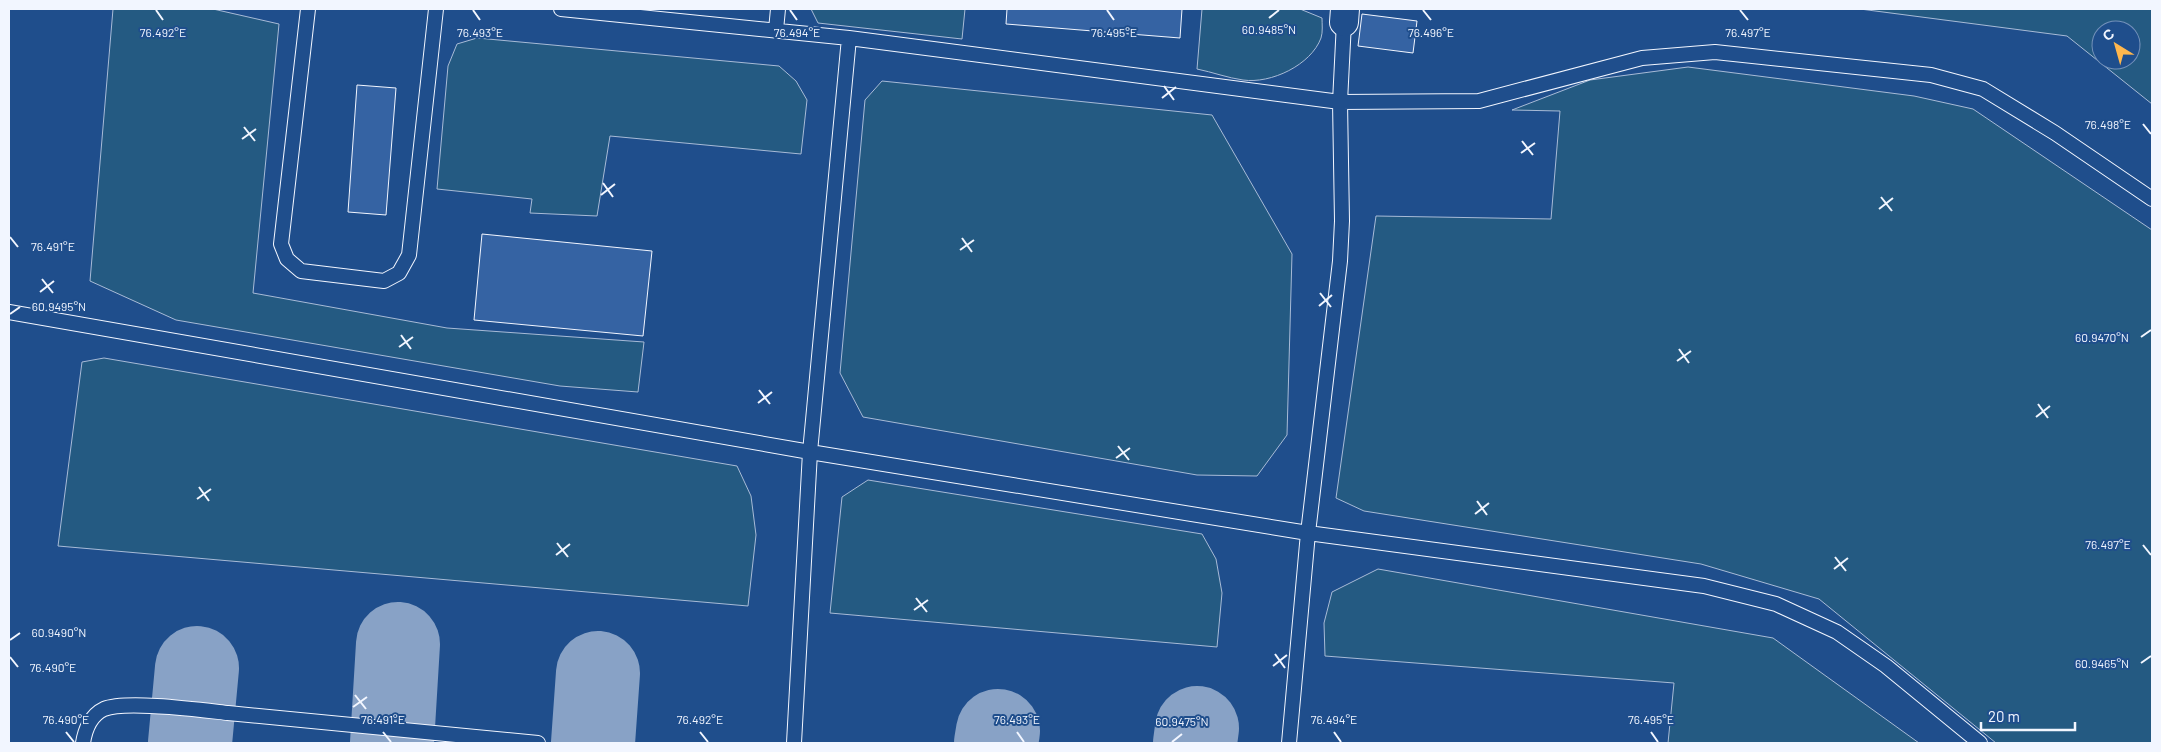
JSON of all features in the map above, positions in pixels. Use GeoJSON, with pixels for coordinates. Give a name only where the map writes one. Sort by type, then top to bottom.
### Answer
{"type":"FeatureCollection","features":[{"type":"Feature","properties":{"kind":"lane"},"geometry":{"type":"LineString","coordinates":[[308,9],[281,244],[287,259],[301,270],[384,281],[399,273],[409,255],[436,9]]}},
{"type":"Feature","properties":{"kind":"lane"},"geometry":{"type":"LineString","coordinates":[[561,9],[849,38],[1340,102],[1479,101],[1642,58],[1714,52],[1931,75],[1983,89],[2055,133],[2152,199]]}},
{"type":"Feature","properties":{"kind":"lane"},"geometry":{"type":"LineString","coordinates":[[776,30],[778,9]]}},
{"type":"Feature","properties":{"kind":"lane"},"geometry":{"type":"LineString","coordinates":[[1289,743],[1308,533],[1340,261],[1342,221],[1340,102],[1345,15]]}},
{"type":"Feature","properties":{"kind":"lane"},"geometry":{"type":"LineString","coordinates":[[794,743],[810,452],[849,38]]}},
{"type":"Feature","properties":{"kind":"lane"},"geometry":{"type":"LineString","coordinates":[[9,312],[810,452],[1308,533],[1704,586],[1776,604],[1837,632],[1886,666],[1980,743]]}},
{"type":"Feature","properties":{"kind":"lane"},"geometry":{"type":"LineString","coordinates":[[83,743],[84,733],[93,718],[103,710],[121,705],[194,710],[538,743]]}},
{"type":"Feature","properties":{"kind":"shaded area"},"geometry":{"type":"Polygon","coordinates":[[[113,9],[213,9],[279,24],[253,293],[447,328],[644,342],[638,392],[560,386],[176,320],[90,281],[113,9]]]}},
{"type":"Feature","properties":{"kind":"shaded area"},"geometry":{"type":"Polygon","coordinates":[[[811,9],[965,9],[962,39],[818,23],[811,9]]]}},
{"type":"Feature","properties":{"kind":"shaded area"},"geometry":{"type":"Polygon","coordinates":[[[1202,9],[1300,9],[1322,18],[1322,36],[1309,57],[1289,71],[1266,79],[1243,80],[1232,78],[1197,69],[1202,9]]]}},
{"type":"Feature","properties":{"kind":"shaded area"},"geometry":{"type":"Polygon","coordinates":[[[1860,9],[2152,9],[2152,104],[2110,70],[2141,70],[2141,20],[2091,20],[2091,55],[2067,36],[1860,9]]]}},
{"type":"Feature","properties":{"kind":"shaded area"},"geometry":{"type":"Polygon","coordinates":[[[477,38],[779,66],[796,81],[807,100],[801,154],[610,136],[597,216],[530,213],[532,199],[437,189],[448,66],[457,44],[477,38]]]}},
{"type":"Feature","properties":{"kind":"shaded area"},"geometry":{"type":"Polygon","coordinates":[[[1688,67],[1914,96],[1973,109],[2152,230],[2152,743],[1996,743],[1819,599],[1701,564],[1364,511],[1336,498],[1376,216],[1551,219],[1560,111],[1512,110],[1590,80],[1688,67]]]}},
{"type":"Feature","properties":{"kind":"shaded area"},"geometry":{"type":"Polygon","coordinates":[[[882,81],[1212,115],[1292,254],[1287,435],[1257,476],[1197,475],[863,417],[840,373],[865,100],[882,81]]]}},
{"type":"Feature","properties":{"kind":"shaded area"},"geometry":{"type":"Polygon","coordinates":[[[104,358],[737,466],[751,496],[756,535],[748,606],[58,546],[82,362],[104,358]]]}},
{"type":"Feature","properties":{"kind":"shaded area"},"geometry":{"type":"Polygon","coordinates":[[[868,480],[1202,534],[1216,559],[1222,593],[1217,647],[830,613],[842,497],[868,480]]]}},
{"type":"Feature","properties":{"kind":"shaded area"},"geometry":{"type":"Polygon","coordinates":[[[1378,569],[1773,638],[1919,743],[1668,743],[1674,683],[1325,656],[1324,623],[1332,592],[1378,569]]]}},
{"type":"Feature","properties":{"kind":"building"},"geometry":{"type":"Polygon","coordinates":[[[1007,9],[1182,9],[1180,38],[1006,24],[1007,9]]]}},
{"type":"Feature","properties":{"kind":"building"},"geometry":{"type":"Polygon","coordinates":[[[1362,14],[1417,21],[1413,53],[1358,46],[1362,14]]]}},
{"type":"Feature","properties":{"kind":"building"},"geometry":{"type":"Polygon","coordinates":[[[357,85],[396,88],[386,215],[348,212],[357,85]]]}},
{"type":"Feature","properties":{"kind":"building"},"geometry":{"type":"Polygon","coordinates":[[[482,234],[652,251],[643,336],[474,320],[482,234]]]}},
{"type":"Feature","properties":{"kind":"taxiway"},"geometry":{"type":"LineString","coordinates":[[392,743],[398,644]]}},
{"type":"Feature","properties":{"kind":"taxiway"},"geometry":{"type":"LineString","coordinates":[[190,743],[197,668]]}},
{"type":"Feature","properties":{"kind":"taxiway"},"geometry":{"type":"LineString","coordinates":[[593,743],[598,673]]}},
{"type":"Feature","properties":{"kind":"taxiway"},"geometry":{"type":"LineString","coordinates":[[1195,743],[1197,728]]}},
{"type":"Feature","properties":{"kind":"taxiway"},"geometry":{"type":"LineString","coordinates":[[996,743],[998,731]]}}]}
